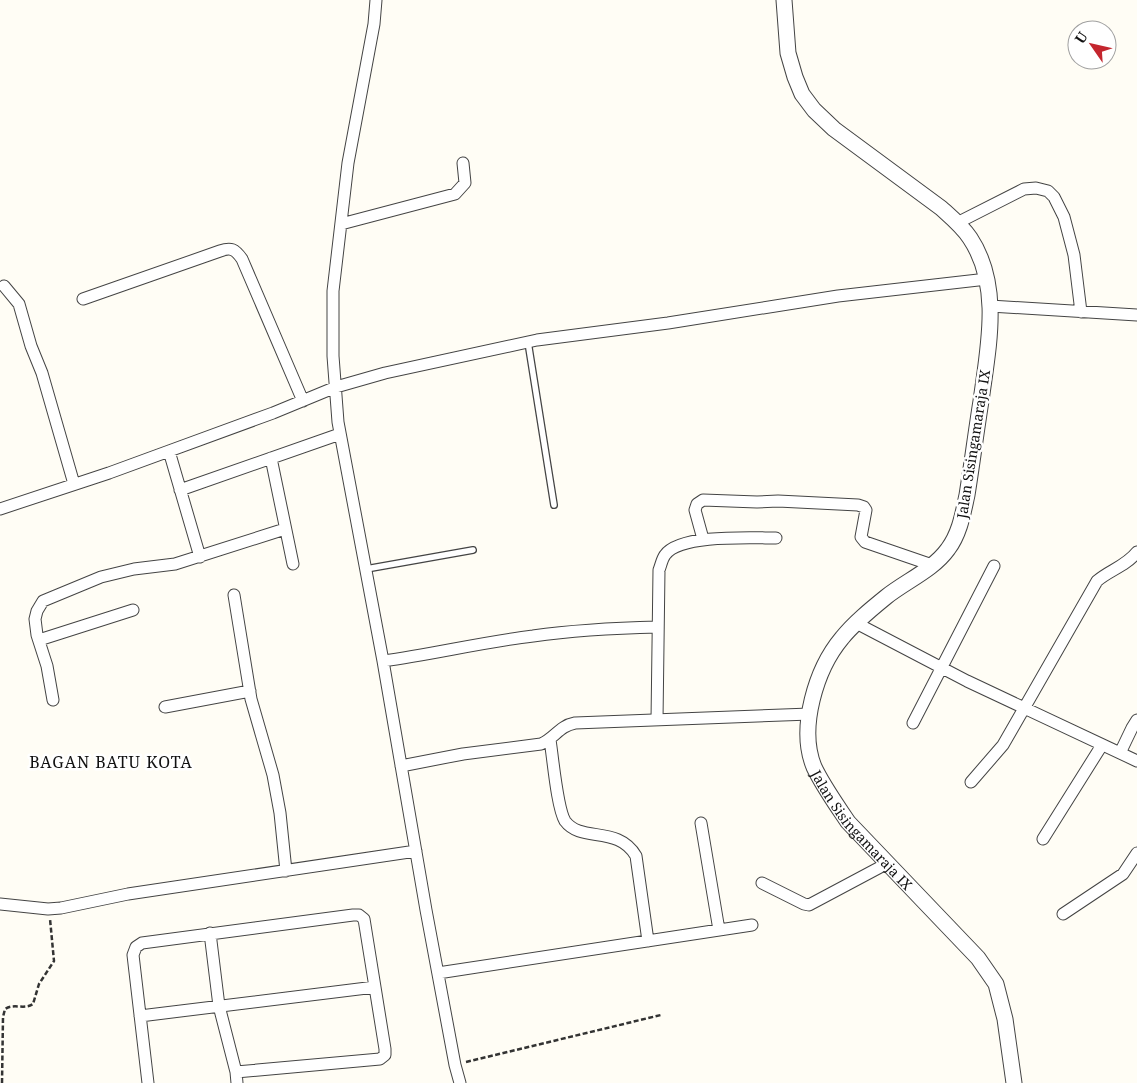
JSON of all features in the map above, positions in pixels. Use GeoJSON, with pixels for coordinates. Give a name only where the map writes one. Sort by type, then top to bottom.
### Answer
{"type":"FeatureCollection","features":[{"type":"Feature","properties":{"kind":"street"},"geometry":{"type":"LineString","coordinates":[[376,0],[372,33],[348,163],[332,291],[333,356],[340,434],[383,660],[438,973],[460,1083]]}},
{"type":"Feature","properties":{"kind":"street","name":"Jalan Sisingamaraja IX"},"geometry":{"type":"LineString","coordinates":[[784,0],[788,53],[802,94],[814,110],[834,129],[941,208],[958,223],[970,238],[980,258],[987,280],[990,306],[990,336],[964,510],[955,538],[948,549],[932,565],[899,587],[867,612],[841,638],[828,658],[817,684],[810,714],[808,742],[814,766],[830,796],[848,822],[886,864],[978,958],[996,984],[1006,1019],[1014,1083]]}},
{"type":"Feature","properties":{"kind":"street"},"geometry":{"type":"LineString","coordinates":[[341,224],[455,194],[465,183],[462,163]]}},
{"type":"Feature","properties":{"kind":"street"},"geometry":{"type":"LineString","coordinates":[[958,223],[1024,189],[1036,188],[1048,191],[1054,197],[1064,217],[1074,255],[1081,312]]}},
{"type":"Feature","properties":{"kind":"street"},"geometry":{"type":"LineString","coordinates":[[83,299],[229,248],[235,250],[242,259],[303,401]]}},
{"type":"Feature","properties":{"kind":"street"},"geometry":{"type":"LineString","coordinates":[[0,509],[169,451],[336,387],[385,373],[528,342],[590,332],[668,323],[838,296],[987,280]]}},
{"type":"Feature","properties":{"kind":"street"},"geometry":{"type":"LineString","coordinates":[[4,286],[19,304],[31,346],[42,373],[74,484]]}},
{"type":"Feature","properties":{"kind":"street"},"geometry":{"type":"LineString","coordinates":[[990,306],[1137,315]]}},
{"type":"Feature","properties":{"kind":"street"},"geometry":{"type":"LineString","coordinates":[[180,490],[340,434]]}},
{"type":"Feature","properties":{"kind":"street"},"geometry":{"type":"LineString","coordinates":[[169,451],[200,557]]}},
{"type":"Feature","properties":{"kind":"street"},"geometry":{"type":"LineString","coordinates":[[271,458],[293,564]]}},
{"type":"Feature","properties":{"kind":"street"},"geometry":{"type":"LineString","coordinates":[[703,539],[695,510],[697,504],[704,500],[858,505],[866,510],[861,537],[865,542],[932,565]]}},
{"type":"Feature","properties":{"kind":"street"},"geometry":{"type":"LineString","coordinates":[[53,700],[47,666],[35,619],[43,601],[101,577],[134,569],[175,564],[285,529]]}},
{"type":"Feature","properties":{"kind":"street"},"geometry":{"type":"LineString","coordinates":[[657,720],[659,570],[665,555],[677,545],[703,539],[776,538]]}},
{"type":"Feature","properties":{"kind":"street"},"geometry":{"type":"LineString","coordinates":[[971,782],[1003,745],[1097,581],[1104,575],[1120,568],[1137,552]]}},
{"type":"Feature","properties":{"kind":"street"},"geometry":{"type":"LineString","coordinates":[[913,723],[994,566]]}},
{"type":"Feature","properties":{"kind":"street"},"geometry":{"type":"LineString","coordinates":[[234,595],[250,692],[259,732],[273,775],[280,813],[286,871]]}},
{"type":"Feature","properties":{"kind":"street"},"geometry":{"type":"LineString","coordinates":[[39,640],[133,610]]}},
{"type":"Feature","properties":{"kind":"street"},"geometry":{"type":"LineString","coordinates":[[856,623],[1024,708],[1137,761]]}},
{"type":"Feature","properties":{"kind":"street"},"geometry":{"type":"LineString","coordinates":[[383,660],[422,656],[532,636],[588,630],[658,627]]}},
{"type":"Feature","properties":{"kind":"street"},"geometry":{"type":"LineString","coordinates":[[166,707],[250,692]]}},
{"type":"Feature","properties":{"kind":"street"},"geometry":{"type":"LineString","coordinates":[[401,766],[463,754],[541,744],[550,740],[567,724],[810,714]]}},
{"type":"Feature","properties":{"kind":"street"},"geometry":{"type":"LineString","coordinates":[[1120,753],[1137,720]]}},
{"type":"Feature","properties":{"kind":"street"},"geometry":{"type":"LineString","coordinates":[[550,740],[560,811],[566,822],[574,829],[582,832],[621,840],[631,847],[636,856],[648,941]]}},
{"type":"Feature","properties":{"kind":"street"},"geometry":{"type":"LineString","coordinates":[[1043,838],[1102,745]]}},
{"type":"Feature","properties":{"kind":"street"},"geometry":{"type":"LineString","coordinates":[[701,823],[719,930]]}},
{"type":"Feature","properties":{"kind":"street"},"geometry":{"type":"LineString","coordinates":[[0,904],[48,909],[92,903],[128,894],[416,851]]}},
{"type":"Feature","properties":{"kind":"street"},"geometry":{"type":"LineString","coordinates":[[1063,914],[1123,874],[1137,853]]}},
{"type":"Feature","properties":{"kind":"street"},"geometry":{"type":"LineString","coordinates":[[762,883],[804,904],[809,904],[886,864]]}},
{"type":"Feature","properties":{"kind":"street"},"geometry":{"type":"LineString","coordinates":[[148,1083],[133,955],[136,947],[142,943],[210,933],[353,915],[359,915],[364,919],[385,1049],[384,1055],[380,1059],[237,1078],[219,1006],[210,933]]}},
{"type":"Feature","properties":{"kind":"street"},"geometry":{"type":"LineString","coordinates":[[438,973],[752,925]]}},
{"type":"Feature","properties":{"kind":"street"},"geometry":{"type":"LineString","coordinates":[[140,1016],[375,987]]}},
{"type":"Feature","properties":{"kind":"lane"},"geometry":{"type":"LineString","coordinates":[[528,342],[554,505]]}},
{"type":"Feature","properties":{"kind":"lane"},"geometry":{"type":"LineString","coordinates":[[366,570],[473,550]]}},
{"type":"Feature","properties":{"kind":"path"},"geometry":{"type":"LineString","coordinates":[[2,1083],[3,1017],[5,1009],[9,1006],[29,1007],[33,1004],[39,984],[54,961],[55,953],[48,909]]}},
{"type":"Feature","properties":{"kind":"path"},"geometry":{"type":"LineString","coordinates":[[455,1064],[661,1015]]}},
{"type":"Feature","properties":{"kind":"district","name":"BAGAN BATU KOTA"},"geometry":{"type":"Point","coordinates":[111,762]}}]}
